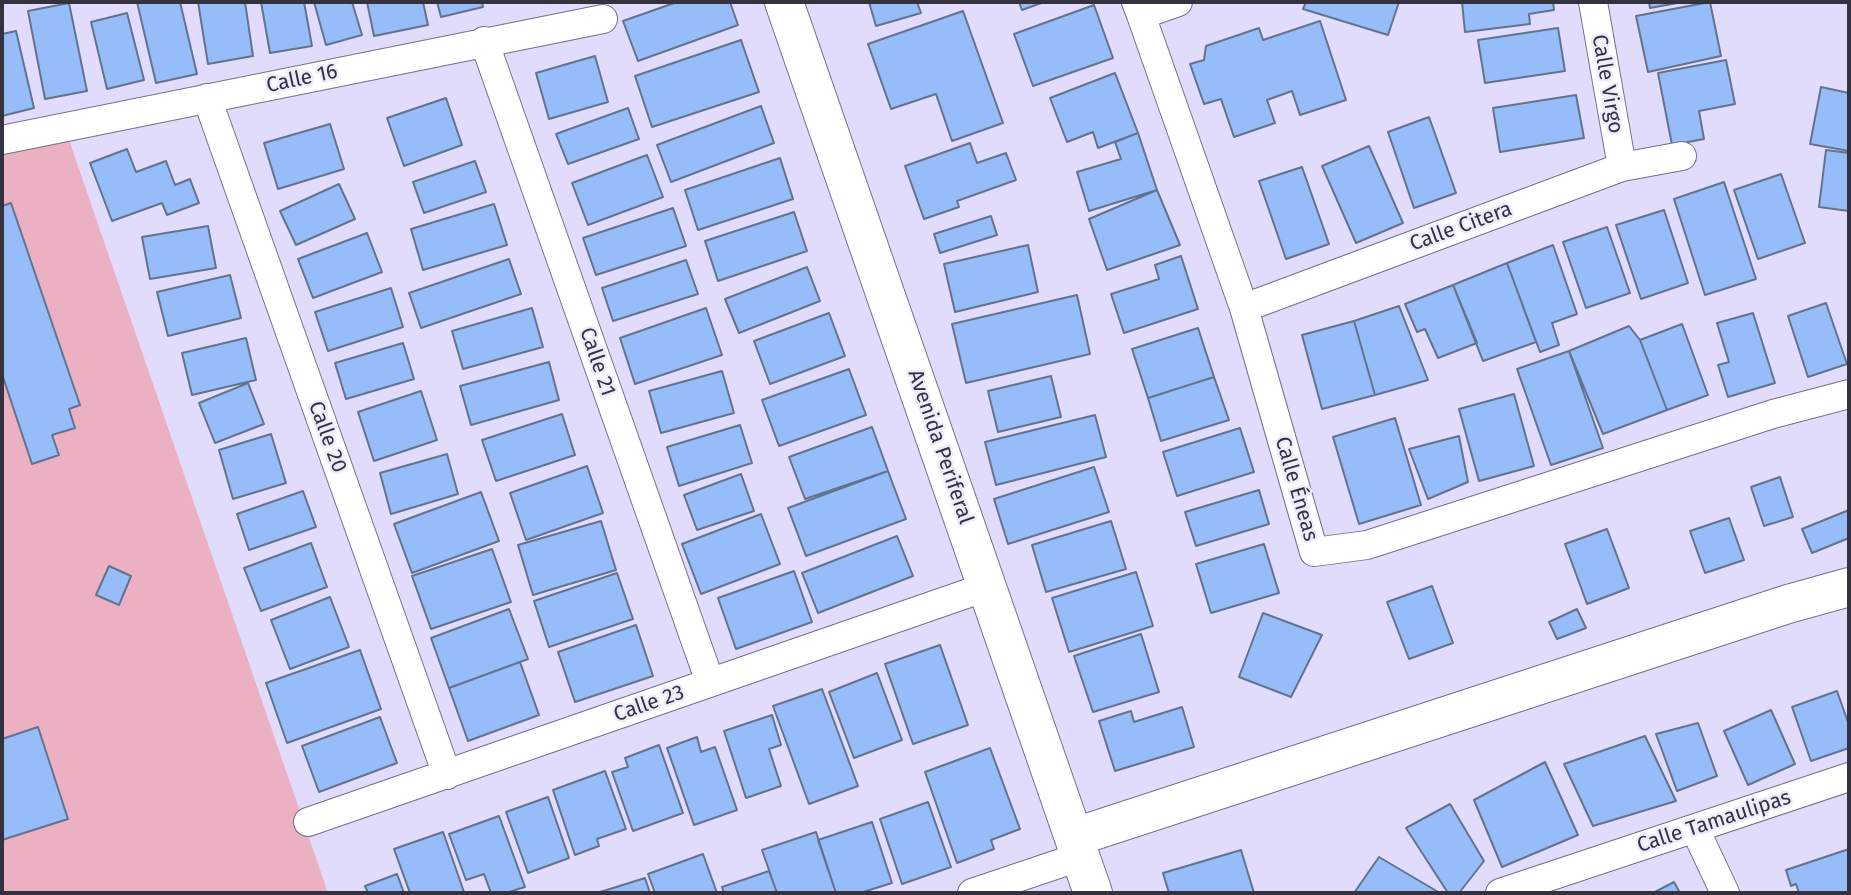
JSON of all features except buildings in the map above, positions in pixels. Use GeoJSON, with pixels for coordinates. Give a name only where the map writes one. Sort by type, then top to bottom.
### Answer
{"type":"FeatureCollection","features":[{"type":"Feature","properties":{"kind":"street","name":"Avenida Periferal"},"geometry":{"type":"LineString","coordinates":[[784,2],[989,586],[1093,893]]}},
{"type":"Feature","properties":{"kind":"street","name":"Calle Éneas"},"geometry":{"type":"LineString","coordinates":[[1178,2],[1139,9],[1244,309],[1314,552],[1367,544],[1773,414],[1849,394]]}},
{"type":"Feature","properties":{"kind":"street","name":"Calle Virgo"},"geometry":{"type":"LineString","coordinates":[[1592,2],[1622,167]]}},
{"type":"Feature","properties":{"kind":"street","name":"Calle 16"},"geometry":{"type":"LineString","coordinates":[[2,140],[603,19]]}},
{"type":"Feature","properties":{"kind":"street","name":"Calle 21"},"geometry":{"type":"LineString","coordinates":[[484,41],[710,682]]}},
{"type":"Feature","properties":{"kind":"street","name":"Calle 20"},"geometry":{"type":"LineString","coordinates":[[206,98],[447,775]]}},
{"type":"Feature","properties":{"kind":"street","name":"Calle Citera"},"geometry":{"type":"LineString","coordinates":[[1244,309],[1622,167],[1682,156]]}},
{"type":"Feature","properties":{"kind":"street","name":"Calle 23"},"geometry":{"type":"LineString","coordinates":[[308,822],[989,586]]}},
{"type":"Feature","properties":{"kind":"street"},"geometry":{"type":"LineString","coordinates":[[972,893],[1078,846],[1788,604],[1849,587]]}},
{"type":"Feature","properties":{"kind":"street","name":"Calle Tamaulipas"},"geometry":{"type":"LineString","coordinates":[[1500,893],[1849,777]]}},
{"type":"Feature","properties":{"kind":"street"},"geometry":{"type":"LineString","coordinates":[[1695,829],[1725,893]]}},
{"type":"Feature","properties":{"kind":"shaded area"},"geometry":{"type":"Polygon","coordinates":[[[67,134],[328,893],[2,893],[2,148],[67,134]]]}}]}
